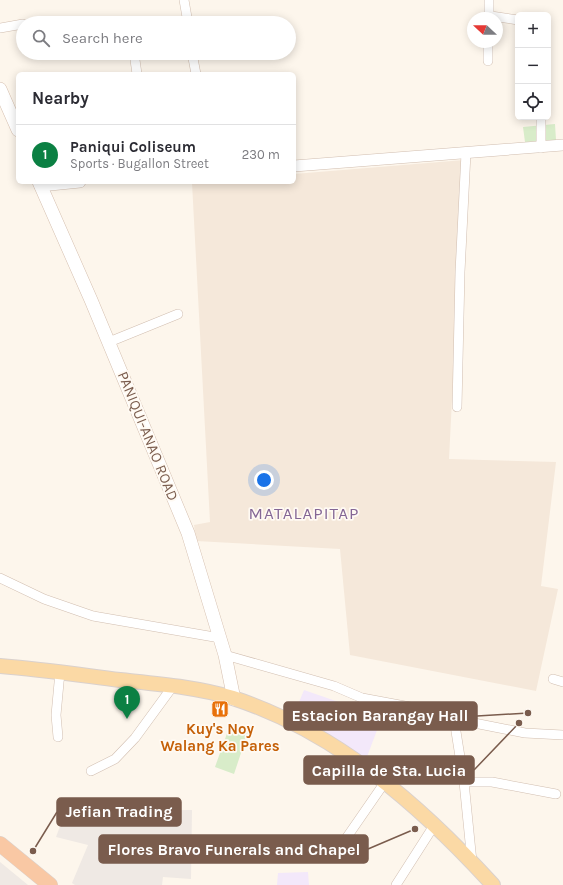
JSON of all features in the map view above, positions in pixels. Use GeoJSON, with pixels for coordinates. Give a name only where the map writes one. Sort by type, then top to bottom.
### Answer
{"type":"FeatureCollection","features":[{"type":"Feature","properties":{"kind":"highway"},"geometry":{"type":"LineString","coordinates":[[0,844],[50,885]]}},
{"type":"Feature","properties":{"kind":"main road"},"geometry":{"type":"LineString","coordinates":[[0,89],[16,125]]}},
{"type":"Feature","properties":{"kind":"main road","name":"PANIQUI-ANAO ROAD"},"geometry":{"type":"LineString","coordinates":[[40,184],[109,342],[188,533],[225,655],[234,699]]}},
{"type":"Feature","properties":{"kind":"main road"},"geometry":{"type":"LineString","coordinates":[[0,666],[60,672],[206,691],[234,699],[290,721],[335,747],[385,782],[435,824],[493,885]]}},
{"type":"Feature","properties":{"kind":"street"},"geometry":{"type":"LineString","coordinates":[[184,0],[187,16]]}},
{"type":"Feature","properties":{"kind":"street"},"geometry":{"type":"LineString","coordinates":[[489,0],[489,12]]}},
{"type":"Feature","properties":{"kind":"street"},"geometry":{"type":"LineString","coordinates":[[503,18],[515,20]]}},
{"type":"Feature","properties":{"kind":"street"},"geometry":{"type":"LineString","coordinates":[[0,28],[16,25]]}},
{"type":"Feature","properties":{"kind":"street"},"geometry":{"type":"LineString","coordinates":[[488,48],[488,61]]}},
{"type":"Feature","properties":{"kind":"street"},"geometry":{"type":"LineString","coordinates":[[135,60],[137,72]]}},
{"type":"Feature","properties":{"kind":"street"},"geometry":{"type":"LineString","coordinates":[[193,60],[196,72]]}},
{"type":"Feature","properties":{"kind":"street"},"geometry":{"type":"LineString","coordinates":[[541,120],[542,148]]}},
{"type":"Feature","properties":{"kind":"street"},"geometry":{"type":"LineString","coordinates":[[296,166],[466,154],[563,145]]}},
{"type":"Feature","properties":{"kind":"street"},"geometry":{"type":"LineString","coordinates":[[457,407],[460,272],[466,154]]}},
{"type":"Feature","properties":{"kind":"street"},"geometry":{"type":"LineString","coordinates":[[109,342],[178,314]]}},
{"type":"Feature","properties":{"kind":"street"},"geometry":{"type":"LineString","coordinates":[[0,578],[50,601],[93,616],[220,638]]}},
{"type":"Feature","properties":{"kind":"street"},"geometry":{"type":"LineString","coordinates":[[225,655],[334,686],[362,698],[421,709],[454,718],[525,733],[563,735]]}},
{"type":"Feature","properties":{"kind":"street"},"geometry":{"type":"LineString","coordinates":[[58,737],[56,715],[60,672]]}},
{"type":"Feature","properties":{"kind":"street"},"geometry":{"type":"LineString","coordinates":[[553,679],[563,682]]}},
{"type":"Feature","properties":{"kind":"street"},"geometry":{"type":"LineString","coordinates":[[91,771],[115,758],[135,738],[173,686]]}},
{"type":"Feature","properties":{"kind":"street"},"geometry":{"type":"LineString","coordinates":[[454,718],[464,782],[472,862]]}},
{"type":"Feature","properties":{"kind":"street"},"geometry":{"type":"LineString","coordinates":[[347,837],[385,782]]}},
{"type":"Feature","properties":{"kind":"street"},"geometry":{"type":"LineString","coordinates":[[464,782],[492,782],[556,794]]}},
{"type":"Feature","properties":{"kind":"street"},"geometry":{"type":"LineString","coordinates":[[396,885],[435,824]]}},
{"type":"Feature","properties":{"kind":"shaded area"},"geometry":{"type":"Polygon","coordinates":[[[464,160],[449,459],[556,462],[541,586],[558,589],[536,691],[350,655],[340,549],[196,541],[194,525],[210,522],[192,184],[296,184],[296,174],[464,160]]]}},
{"type":"Feature","properties":{"kind":"shaded area"},"geometry":{"type":"Polygon","coordinates":[[[304,690],[382,717],[365,762],[292,719],[304,690]]]}},
{"type":"Feature","properties":{"kind":"shaded area"},"geometry":{"type":"Polygon","coordinates":[[[192,810],[191,879],[163,877],[162,885],[75,885],[72,883],[88,845],[56,837],[62,821],[71,822],[73,811],[192,810]]]}},
{"type":"Feature","properties":{"kind":"shaded area"},"geometry":{"type":"Polygon","coordinates":[[[0,862],[28,885],[0,885],[0,862]]]}},
{"type":"Feature","properties":{"kind":"shaded area"},"geometry":{"type":"Polygon","coordinates":[[[308,872],[309,885],[277,885],[278,873],[308,872]]]}},
{"type":"Feature","properties":{"kind":"green space"},"geometry":{"type":"Polygon","coordinates":[[[555,124],[556,140],[525,142],[523,127],[555,124]]]}},
{"type":"Feature","properties":{"kind":"green space"},"geometry":{"type":"Polygon","coordinates":[[[230,725],[248,732],[234,774],[215,767],[230,725]]]}},
{"type":"Feature","properties":{"kind":"place","name":"Kuy's Noy Walang Ka Pares"},"geometry":{"type":"Point","coordinates":[220,709]}},
{"type":"Feature","properties":{"kind":"place","name":"Estacion Barangay Hall"},"geometry":{"type":"Point","coordinates":[528,713]}},
{"type":"Feature","properties":{"kind":"place","name":"Paniqui Coliseum"},"geometry":{"type":"Point","coordinates":[127,719]}},
{"type":"Feature","properties":{"kind":"place","name":"Capilla de Sta. Lucia"},"geometry":{"type":"Point","coordinates":[519,723]}},
{"type":"Feature","properties":{"kind":"place","name":"Flores Bravo Funerals and Chapel"},"geometry":{"type":"Point","coordinates":[415,829]}},
{"type":"Feature","properties":{"kind":"place","name":"Jefian Trading"},"geometry":{"type":"Point","coordinates":[33,851]}},
{"type":"Feature","properties":{"kind":"district","name":"MATALAPITAP"},"geometry":{"type":"Point","coordinates":[304,513]}}]}
